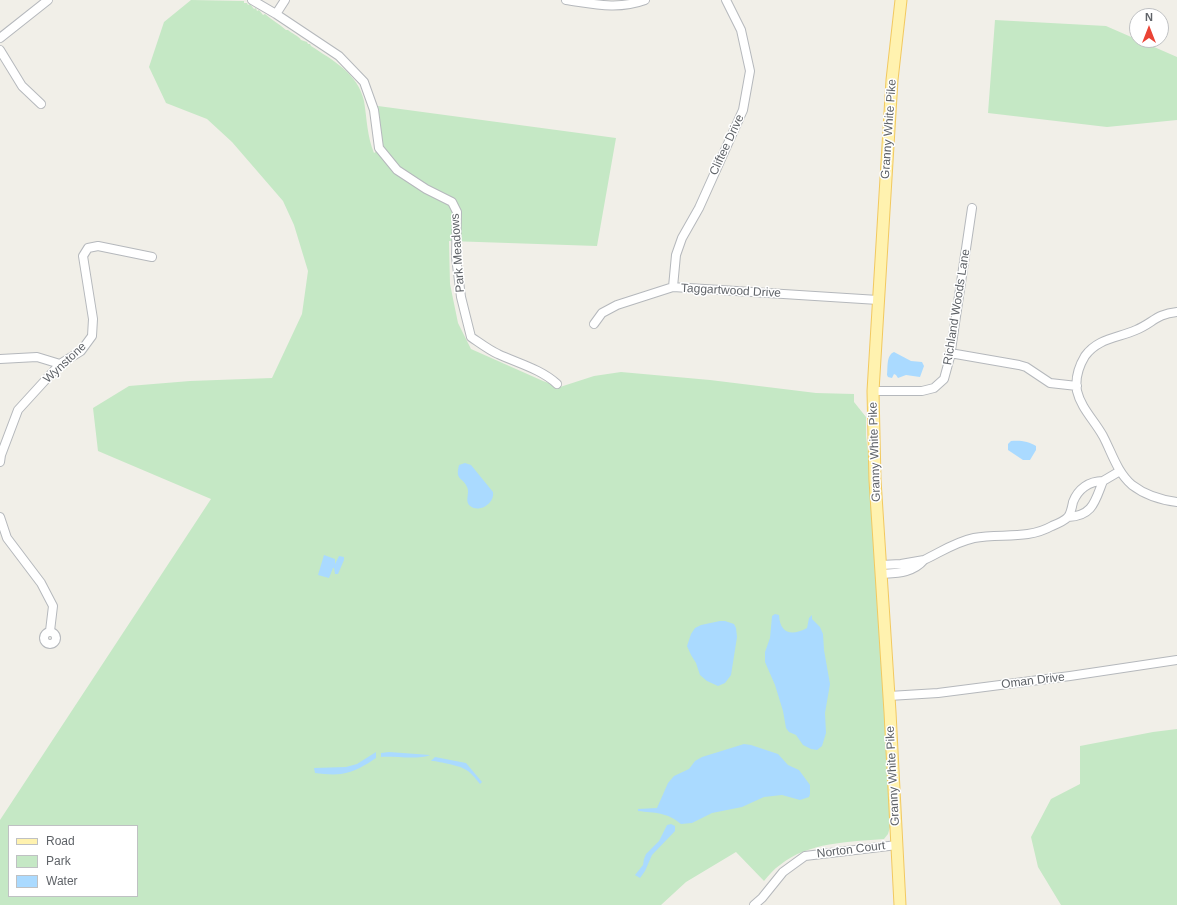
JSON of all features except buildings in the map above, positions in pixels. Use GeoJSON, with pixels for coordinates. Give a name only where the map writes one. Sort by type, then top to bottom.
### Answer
{"type":"FeatureCollection","features":[{"type":"Feature","properties":{"kind":"main road","name":"Granny White Pike"},"geometry":{"type":"LineString","coordinates":[[900,905],[889,696],[875,480],[873,391],[892,80],[901,0]]}},
{"type":"Feature","properties":{"kind":"street"},"geometry":{"type":"LineString","coordinates":[[0,38],[48,0]]}},
{"type":"Feature","properties":{"kind":"street","name":"Park Meadows"},"geometry":{"type":"LineString","coordinates":[[252,0],[276,14],[339,56],[364,82],[374,110],[379,148],[397,170],[426,189],[452,202],[457,212],[456,257],[461,297],[471,337],[496,353],[538,372],[557,384]]}},
{"type":"Feature","properties":{"kind":"street"},"geometry":{"type":"LineString","coordinates":[[276,14],[285,0]]}},
{"type":"Feature","properties":{"kind":"street"},"geometry":{"type":"LineString","coordinates":[[566,0],[616,6],[635,4],[645,0]]}},
{"type":"Feature","properties":{"kind":"street","name":"Cliftee Drive"},"geometry":{"type":"LineString","coordinates":[[673,288],[676,255],[682,238],[698,208],[743,110],[750,71],[741,30],[726,0]]}},
{"type":"Feature","properties":{"kind":"street"},"geometry":{"type":"LineString","coordinates":[[0,50],[22,86],[41,104]]}},
{"type":"Feature","properties":{"kind":"street","name":"Richland Woods Lane"},"geometry":{"type":"LineString","coordinates":[[873,391],[922,391],[934,388],[945,376],[950,353],[972,208]]}},
{"type":"Feature","properties":{"kind":"street","name":"Wynstone"},"geometry":{"type":"LineString","coordinates":[[0,462],[1,454],[18,410],[60,364],[81,351],[92,336],[93,319],[83,256],[88,248],[98,246],[152,257]]}},
{"type":"Feature","properties":{"kind":"street","name":"Taggartwood Drive"},"geometry":{"type":"LineString","coordinates":[[594,324],[602,313],[617,305],[673,288],[878,300]]}},
{"type":"Feature","properties":{"kind":"street"},"geometry":{"type":"LineString","coordinates":[[1177,312],[1162,315],[1135,330],[1098,344],[1089,351],[1082,362],[1078,374],[1077,386],[1079,397],[1083,406],[1103,436],[1120,471],[1131,484],[1145,493],[1177,502]]}},
{"type":"Feature","properties":{"kind":"street"},"geometry":{"type":"LineString","coordinates":[[950,353],[1019,364],[1050,383],[1077,386]]}},
{"type":"Feature","properties":{"kind":"street"},"geometry":{"type":"LineString","coordinates":[[0,358],[37,357],[60,364]]}},
{"type":"Feature","properties":{"kind":"street"},"geometry":{"type":"LineString","coordinates":[[1068,517],[1079,491],[1090,484],[1103,481],[1120,471]]}},
{"type":"Feature","properties":{"kind":"street"},"geometry":{"type":"LineString","coordinates":[[881,570],[901,564],[924,560],[959,542],[980,538],[1030,534],[1045,530],[1068,517],[1082,514],[1090,508],[1096,500],[1103,481]]}},
{"type":"Feature","properties":{"kind":"street"},"geometry":{"type":"LineString","coordinates":[[0,517],[7,538],[41,583],[53,606],[50,632]]}},
{"type":"Feature","properties":{"kind":"street","name":"Oman Drive"},"geometry":{"type":"LineString","coordinates":[[889,696],[938,693],[1070,676],[1177,660]]}},
{"type":"Feature","properties":{"kind":"street","name":"Norton Court"},"geometry":{"type":"LineString","coordinates":[[754,905],[762,898],[783,872],[805,856],[896,844]]}},
{"type":"Feature","properties":{"kind":"green space"},"geometry":{"type":"Polygon","coordinates":[[[191,0],[244,1],[244,3],[247,3],[248,5],[250,4],[254,9],[256,8],[257,11],[259,10],[263,15],[265,14],[301,40],[310,44],[343,68],[350,75],[361,91],[374,153],[383,147],[378,106],[616,138],[597,246],[449,241],[450,284],[458,323],[471,349],[560,387],[594,376],[621,372],[710,380],[816,393],[854,394],[854,402],[866,417],[866,436],[870,469],[892,820],[888,834],[884,839],[843,842],[816,847],[791,857],[772,872],[764,881],[736,852],[686,882],[661,905],[0,905],[0,820],[211,499],[98,451],[93,408],[129,386],[190,381],[272,378],[302,314],[308,271],[294,225],[283,201],[232,142],[207,119],[166,103],[149,67],[164,22],[191,0]]]}},
{"type":"Feature","properties":{"kind":"green space"},"geometry":{"type":"Polygon","coordinates":[[[995,20],[1106,26],[1129,36],[1129,48],[1156,48],[1177,57],[1177,120],[1107,127],[988,113],[995,20]]]}},
{"type":"Feature","properties":{"kind":"green space"},"geometry":{"type":"Polygon","coordinates":[[[1177,729],[1177,905],[1061,905],[1038,867],[1031,837],[1051,799],[1080,784],[1080,746],[1177,729]]]}},
{"type":"Feature","properties":{"kind":"water"},"geometry":{"type":"Polygon","coordinates":[[[894,352],[911,361],[922,362],[924,366],[920,377],[906,375],[898,378],[894,374],[892,378],[888,377],[889,359],[891,354],[894,352]]]}},
{"type":"Feature","properties":{"kind":"water"},"geometry":{"type":"Polygon","coordinates":[[[1011,441],[1024,441],[1036,446],[1036,450],[1030,460],[1023,460],[1008,450],[1008,444],[1011,441]]]}},
{"type":"Feature","properties":{"kind":"water"},"geometry":{"type":"Polygon","coordinates":[[[465,463],[471,465],[493,492],[493,496],[489,504],[481,508],[473,508],[469,505],[467,498],[468,489],[458,476],[459,465],[465,463]]]}},
{"type":"Feature","properties":{"kind":"water"},"geometry":{"type":"Polygon","coordinates":[[[324,555],[335,559],[335,564],[339,556],[344,557],[338,574],[335,574],[333,568],[329,578],[318,575],[324,555]]]}},
{"type":"Feature","properties":{"kind":"water"},"geometry":{"type":"Polygon","coordinates":[[[775,614],[779,615],[784,630],[788,632],[802,631],[807,628],[809,618],[812,615],[812,619],[820,627],[823,634],[824,650],[830,684],[825,713],[826,733],[822,746],[817,750],[803,745],[796,735],[789,732],[786,728],[783,711],[775,685],[765,662],[765,652],[770,638],[772,616],[775,614]]]}},
{"type":"Feature","properties":{"kind":"water"},"geometry":{"type":"Polygon","coordinates":[[[720,621],[734,624],[737,637],[731,675],[725,683],[718,686],[707,681],[700,675],[696,663],[687,646],[691,634],[695,628],[701,625],[720,621]]]}},
{"type":"Feature","properties":{"kind":"water"},"geometry":{"type":"Polygon","coordinates":[[[744,744],[778,754],[788,765],[799,770],[810,785],[809,797],[800,800],[782,795],[764,797],[742,807],[712,813],[692,823],[681,824],[666,815],[638,811],[638,809],[657,808],[668,783],[674,776],[689,769],[695,761],[702,757],[744,744]]]}},
{"type":"Feature","properties":{"kind":"water"},"geometry":{"type":"Polygon","coordinates":[[[376,752],[376,758],[351,772],[338,774],[315,773],[314,768],[346,767],[357,764],[376,752]]]}},
{"type":"Feature","properties":{"kind":"water"},"geometry":{"type":"Polygon","coordinates":[[[389,752],[430,755],[413,758],[381,757],[381,753],[389,752]]]}},
{"type":"Feature","properties":{"kind":"water"},"geometry":{"type":"Polygon","coordinates":[[[435,757],[466,763],[482,782],[480,784],[463,768],[431,761],[435,757]]]}},
{"type":"Feature","properties":{"kind":"water"},"geometry":{"type":"Polygon","coordinates":[[[671,824],[675,826],[675,831],[652,855],[640,878],[635,875],[643,865],[646,854],[659,841],[667,825],[671,824]]]}}]}
